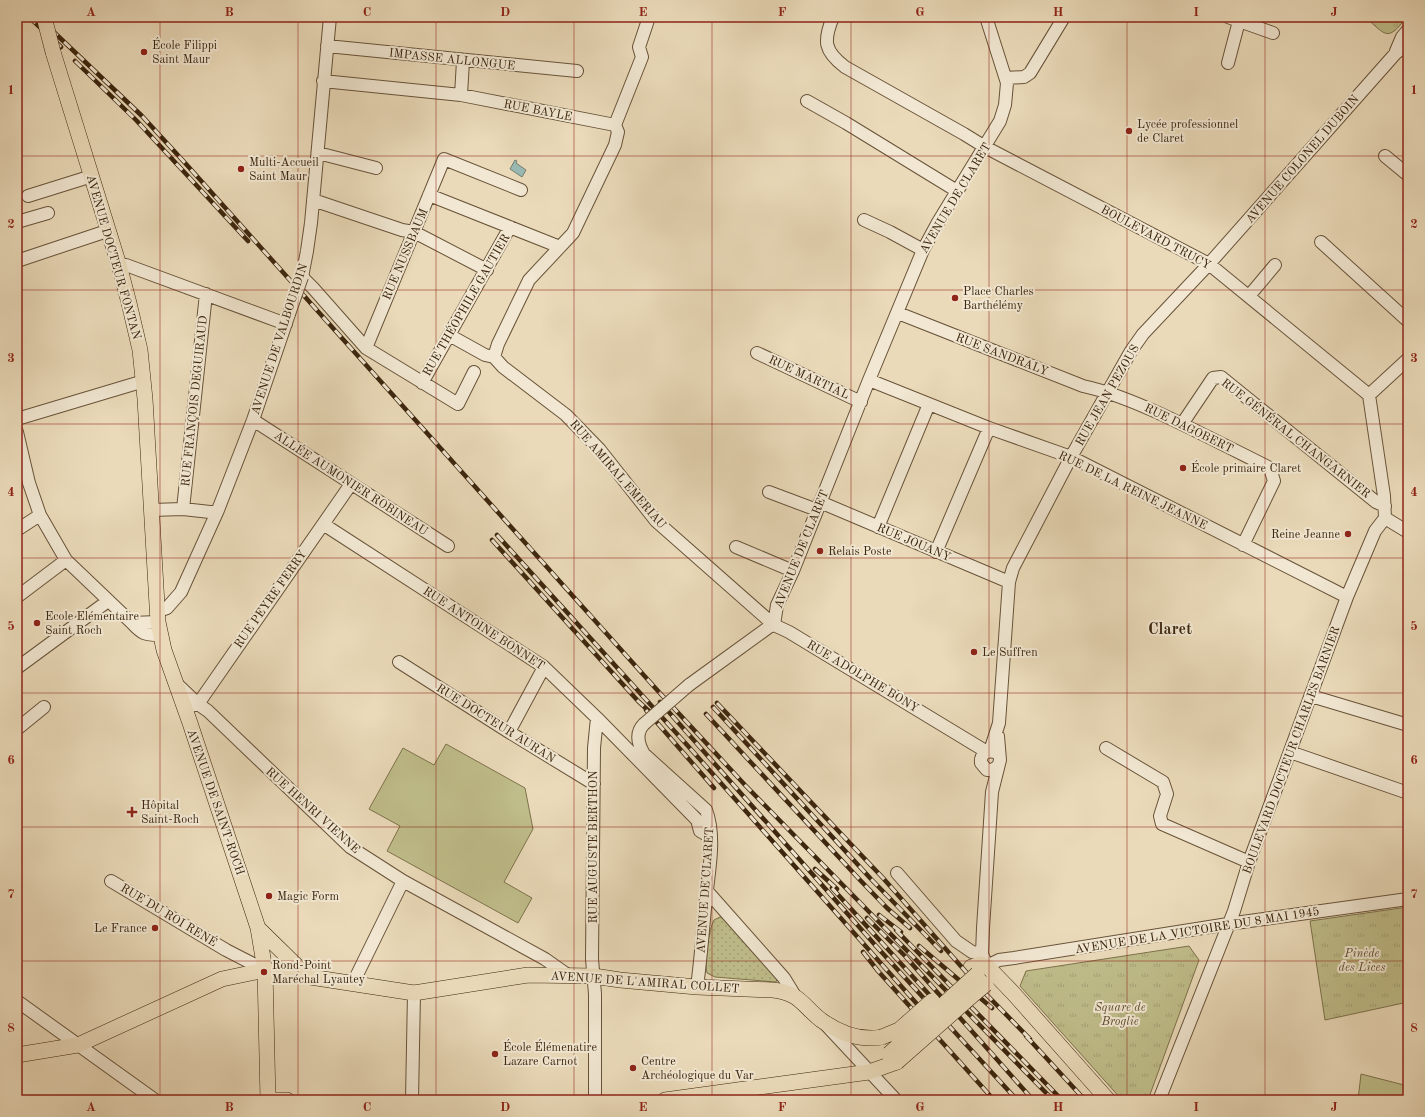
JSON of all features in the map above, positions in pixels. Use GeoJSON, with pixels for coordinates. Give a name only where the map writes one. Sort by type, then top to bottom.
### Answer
{"type":"FeatureCollection","features":[{"type":"Feature","properties":{"kind":"main road","name":"AVENUE DOCTEUR FONTAN"},"geometry":{"type":"LineString","coordinates":[[44,17],[53,52],[118,265],[140,350],[144,381],[158,623]]}},
{"type":"Feature","properties":{"kind":"main road","name":"AVENUE DE SAINT-ROCH"},"geometry":{"type":"LineString","coordinates":[[158,623],[164,650],[176,683],[191,706],[258,928],[265,970],[267,1100]]}},
{"type":"Feature","properties":{"kind":"main road"},"geometry":{"type":"LineString","coordinates":[[258,928],[306,976]]}},
{"type":"Feature","properties":{"kind":"main road"},"geometry":{"type":"LineString","coordinates":[[981,969],[991,982],[999,984],[1010,990],[1108,1100]]}},
{"type":"Feature","properties":{"kind":"main road"},"geometry":{"type":"LineString","coordinates":[[795,996],[821,1019],[849,1035],[864,1038],[882,1037],[899,1030],[981,969]]}},
{"type":"Feature","properties":{"kind":"main road"},"geometry":{"type":"LineString","coordinates":[[665,1100],[739,1095],[875,1069],[893,1058],[981,969]]}},
{"type":"Feature","properties":{"kind":"main road"},"geometry":{"type":"LineString","coordinates":[[17,1054],[78,1045],[222,979],[265,970],[306,976]]}},
{"type":"Feature","properties":{"kind":"main road","name":"AVENUE DE L'AMIRAL COLLET"},"geometry":{"type":"LineString","coordinates":[[306,976],[414,993],[528,975],[594,976],[696,987],[773,990],[795,996]]}},
{"type":"Feature","properties":{"kind":"main road"},"geometry":{"type":"LineString","coordinates":[[267,1100],[287,1100]]}},
{"type":"Feature","properties":{"kind":"street","name":"AVENUE DE VALBOURDIN"},"geometry":{"type":"LineString","coordinates":[[158,623],[167,608],[181,592],[218,510],[253,420],[302,275],[307,251],[313,200],[330,17]]}},
{"type":"Feature","properties":{"kind":"street"},"geometry":{"type":"LineString","coordinates":[[449,335],[485,355],[494,357],[498,344],[529,280],[573,233],[615,145],[618,132],[615,125],[642,57],[639,47],[649,17]]}},
{"type":"Feature","properties":{"kind":"street","name":"BOULEVARD TRUCY"},"geometry":{"type":"LineString","coordinates":[[833,17],[828,27],[827,48],[834,59],[845,67],[985,147],[1209,264],[1369,395]]}},
{"type":"Feature","properties":{"kind":"street","name":"AVENUE DE CLARET"},"geometry":{"type":"LineString","coordinates":[[696,987],[707,891],[711,835],[710,820],[706,810],[644,754],[639,747],[638,733],[644,724],[689,685],[769,627],[774,625],[777,605],[793,571],[869,380],[923,250],[1000,121],[1005,105],[1007,83],[986,17]]}},
{"type":"Feature","properties":{"kind":"street"},"geometry":{"type":"LineString","coordinates":[[1006,78],[1024,77],[1030,73],[1064,17]]}},
{"type":"Feature","properties":{"kind":"street"},"geometry":{"type":"LineString","coordinates":[[1228,63],[1234,19],[1273,33]]}},
{"type":"Feature","properties":{"kind":"street","name":"AVENUE COLONEL DUBOIN"},"geometry":{"type":"LineString","coordinates":[[1395,54],[1402,37],[1408,30]]}},
{"type":"Feature","properties":{"kind":"street","name":"AVENUE COLONEL DUBOIN"},"geometry":{"type":"LineString","coordinates":[[1209,264],[1395,54],[1408,43]]}},
{"type":"Feature","properties":{"kind":"street","name":"IMPASSE ALLONGUE"},"geometry":{"type":"LineString","coordinates":[[327,46],[463,61],[577,71]]}},
{"type":"Feature","properties":{"kind":"street"},"geometry":{"type":"LineString","coordinates":[[461,95],[463,61]]}},
{"type":"Feature","properties":{"kind":"street","name":"RUE BAYLE"},"geometry":{"type":"LineString","coordinates":[[323,81],[461,95],[615,125]]}},
{"type":"Feature","properties":{"kind":"street"},"geometry":{"type":"LineString","coordinates":[[807,101],[853,127],[957,191]]}},
{"type":"Feature","properties":{"kind":"street"},"geometry":{"type":"LineString","coordinates":[[318,153],[376,168]]}},
{"type":"Feature","properties":{"kind":"street"},"geometry":{"type":"LineString","coordinates":[[1385,156],[1408,174]]}},
{"type":"Feature","properties":{"kind":"street","name":"RUE NUSSBAUM"},"geometry":{"type":"LineString","coordinates":[[366,348],[444,159],[521,190]]}},
{"type":"Feature","properties":{"kind":"street"},"geometry":{"type":"LineString","coordinates":[[28,196],[92,176]]}},
{"type":"Feature","properties":{"kind":"street"},"geometry":{"type":"LineString","coordinates":[[430,195],[560,247]]}},
{"type":"Feature","properties":{"kind":"street"},"geometry":{"type":"LineString","coordinates":[[313,200],[402,230],[414,232],[487,270]]}},
{"type":"Feature","properties":{"kind":"street"},"geometry":{"type":"LineString","coordinates":[[17,222],[48,213]]}},
{"type":"Feature","properties":{"kind":"street"},"geometry":{"type":"LineString","coordinates":[[864,220],[923,250]]}},
{"type":"Feature","properties":{"kind":"street","name":"RUE THÉOPHILE GAUTIER"},"geometry":{"type":"LineString","coordinates":[[422,383],[510,227]]}},
{"type":"Feature","properties":{"kind":"street"},"geometry":{"type":"LineString","coordinates":[[17,261],[107,231]]}},
{"type":"Feature","properties":{"kind":"street"},"geometry":{"type":"LineString","coordinates":[[1320,242],[1408,321]]}},
{"type":"Feature","properties":{"kind":"street","name":"RUE JEAN PEZOUS"},"geometry":{"type":"LineString","coordinates":[[981,969],[992,792],[990,759],[998,731],[1008,582],[1013,568],[1071,457],[1131,351],[1143,334],[1209,264]]}},
{"type":"Feature","properties":{"kind":"street"},"geometry":{"type":"LineString","coordinates":[[118,265],[126,265],[206,294],[288,319]]}},
{"type":"Feature","properties":{"kind":"street"},"geometry":{"type":"LineString","coordinates":[[1249,296],[1275,265]]}},
{"type":"Feature","properties":{"kind":"street"},"geometry":{"type":"LineString","coordinates":[[302,275],[308,284],[366,348],[458,404],[474,372]]}},
{"type":"Feature","properties":{"kind":"street","name":"RUE FRANÇOIS DEGUIRAUD"},"geometry":{"type":"LineString","coordinates":[[183,509],[206,294]]}},
{"type":"Feature","properties":{"kind":"street","name":"RUE SANDRALY"},"geometry":{"type":"LineString","coordinates":[[898,313],[1083,386],[1108,392]]}},
{"type":"Feature","properties":{"kind":"street","name":"RUE MARTIAL"},"geometry":{"type":"LineString","coordinates":[[757,353],[861,402]]}},
{"type":"Feature","properties":{"kind":"street","name":"RUE AMIRAL EMERIAU"},"geometry":{"type":"LineString","coordinates":[[494,357],[503,367],[566,415],[600,450],[656,521],[774,625]]}},
{"type":"Feature","properties":{"kind":"street"},"geometry":{"type":"LineString","coordinates":[[1385,512],[1369,395],[1408,359]]}},
{"type":"Feature","properties":{"kind":"street","name":"RUE GÉNÉRAL CHANGARNIER"},"geometry":{"type":"LineString","coordinates":[[1182,424],[1213,378],[1221,377],[1376,502],[1408,532]]}},
{"type":"Feature","properties":{"kind":"street","name":"RUE DE LA REINE JEANNE"},"geometry":{"type":"LineString","coordinates":[[869,380],[989,428],[1071,457],[1347,598]]}},
{"type":"Feature","properties":{"kind":"street"},"geometry":{"type":"LineString","coordinates":[[17,419],[144,381]]}},
{"type":"Feature","properties":{"kind":"street","name":"RUE DAGOBERT"},"geometry":{"type":"LineString","coordinates":[[1108,392],[1126,398],[1182,424],[1270,468],[1274,481],[1243,545]]}},
{"type":"Feature","properties":{"kind":"street"},"geometry":{"type":"LineString","coordinates":[[878,527],[929,404]]}},
{"type":"Feature","properties":{"kind":"street","name":"ALLÉE AUMONIER ROBINEAU"},"geometry":{"type":"LineString","coordinates":[[253,420],[448,546]]}},
{"type":"Feature","properties":{"kind":"street"},"geometry":{"type":"LineString","coordinates":[[936,552],[989,428]]}},
{"type":"Feature","properties":{"kind":"street"},"geometry":{"type":"LineString","coordinates":[[17,438],[28,482],[40,515],[66,560],[140,632],[150,635],[158,623]]}},
{"type":"Feature","properties":{"kind":"street","name":"RUE PEYRE FERRY"},"geometry":{"type":"LineString","coordinates":[[191,706],[351,484]]}},
{"type":"Feature","properties":{"kind":"street","name":"RUE JOUANY"},"geometry":{"type":"LineString","coordinates":[[769,492],[818,506],[878,527],[1008,582]]}},
{"type":"Feature","properties":{"kind":"street"},"geometry":{"type":"LineString","coordinates":[[152,510],[183,509],[210,512],[218,510]]}},
{"type":"Feature","properties":{"kind":"street","name":"BOULEVARD DOCTEUR CHARLES BARNIER"},"geometry":{"type":"LineString","coordinates":[[1159,1100],[1228,924],[1249,862],[1347,598],[1375,531],[1385,512]]}},
{"type":"Feature","properties":{"kind":"street"},"geometry":{"type":"LineString","coordinates":[[17,530],[40,515]]}},
{"type":"Feature","properties":{"kind":"street","name":"RUE ANTOINE BONNET"},"geometry":{"type":"LineString","coordinates":[[323,524],[544,667],[597,718],[697,820],[700,831],[707,835],[711,835]]}},
{"type":"Feature","properties":{"kind":"street"},"geometry":{"type":"LineString","coordinates":[[736,547],[793,571]]}},
{"type":"Feature","properties":{"kind":"street"},"geometry":{"type":"LineString","coordinates":[[17,597],[66,560]]}},
{"type":"Feature","properties":{"kind":"street"},"geometry":{"type":"LineString","coordinates":[[17,668],[108,601]]}},
{"type":"Feature","properties":{"kind":"street","name":"RUE ADOLPHE BONY"},"geometry":{"type":"LineString","coordinates":[[774,625],[789,632],[949,730],[990,759]]}},
{"type":"Feature","properties":{"kind":"street","name":"RUE DOCTEUR AURAN"},"geometry":{"type":"LineString","coordinates":[[399,662],[594,784]]}},
{"type":"Feature","properties":{"kind":"street"},"geometry":{"type":"LineString","coordinates":[[509,732],[544,667]]}},
{"type":"Feature","properties":{"kind":"street"},"geometry":{"type":"LineString","coordinates":[[1311,696],[1408,724]]}},
{"type":"Feature","properties":{"kind":"street","name":"RUE HENRI VIENNE"},"geometry":{"type":"LineString","coordinates":[[191,706],[208,712],[350,848],[403,881],[542,957],[569,976]]}},
{"type":"Feature","properties":{"kind":"street"},"geometry":{"type":"LineString","coordinates":[[17,729],[44,708]]}},
{"type":"Feature","properties":{"kind":"street","name":"RUE AUGUSTE BERTHON"},"geometry":{"type":"LineString","coordinates":[[595,1100],[594,976],[592,959],[594,748],[597,718]]}},
{"type":"Feature","properties":{"kind":"street"},"geometry":{"type":"LineString","coordinates":[[1106,748],[1163,782],[1168,794],[1160,816],[1162,824],[1249,862]]}},
{"type":"Feature","properties":{"kind":"street"},"geometry":{"type":"LineString","coordinates":[[1290,752],[1408,794]]}},
{"type":"Feature","properties":{"kind":"street"},"geometry":{"type":"LineString","coordinates":[[897,873],[956,941],[972,952],[981,969]]}},
{"type":"Feature","properties":{"kind":"street","name":"RUE DU ROI RENÉ"},"geometry":{"type":"LineString","coordinates":[[111,881],[226,950],[265,970]]}},
{"type":"Feature","properties":{"kind":"street"},"geometry":{"type":"LineString","coordinates":[[353,983],[403,881]]}},
{"type":"Feature","properties":{"kind":"street"},"geometry":{"type":"LineString","coordinates":[[707,891],[784,978],[795,996]]}},
{"type":"Feature","properties":{"kind":"street","name":"AVENUE DE LA VICTOIRE DU 8 MAI 1945"},"geometry":{"type":"LineString","coordinates":[[981,969],[999,960],[1228,924],[1408,899]]}},
{"type":"Feature","properties":{"kind":"street"},"geometry":{"type":"LineString","coordinates":[[412,1100],[414,993]]}},
{"type":"Feature","properties":{"kind":"street"},"geometry":{"type":"LineString","coordinates":[[17,1000],[155,1100]]}},
{"type":"Feature","properties":{"kind":"street"},"geometry":{"type":"LineString","coordinates":[[821,1019],[875,1069],[896,1100]]}},
{"type":"Feature","properties":{"kind":"green space"},"geometry":{"type":"Polygon","coordinates":[[[1365,17],[1407,17],[1395,30],[1387,34],[1378,29],[1365,17]]]}},
{"type":"Feature","properties":{"kind":"green space"},"geometry":{"type":"Polygon","coordinates":[[[446,744],[525,788],[533,829],[504,882],[532,898],[518,923],[387,851],[400,826],[369,809],[403,748],[434,765],[446,744]]]}},
{"type":"Feature","properties":{"kind":"green space","name":"Pinède des Lices"},"geometry":{"type":"Polygon","coordinates":[[[1408,907],[1408,1002],[1325,1020],[1310,921],[1408,907]]]}},
{"type":"Feature","properties":{"kind":"green space"},"geometry":{"type":"Polygon","coordinates":[[[720,917],[724,919],[777,979],[776,982],[715,977],[707,973],[707,954],[710,931],[714,920],[720,917]]]}},
{"type":"Feature","properties":{"kind":"green space","name":"Square de Broglie"},"geometry":{"type":"Polygon","coordinates":[[[1189,946],[1199,960],[1148,1100],[1122,1100],[1020,986],[1026,971],[1189,946]]]}},
{"type":"Feature","properties":{"kind":"green space"},"geometry":{"type":"Polygon","coordinates":[[[1361,1074],[1408,1086],[1408,1100],[1358,1100],[1361,1074]]]}},
{"type":"Feature","properties":{"kind":"water"},"geometry":{"type":"Polygon","coordinates":[[[515,160],[517,161],[516,163],[526,170],[522,177],[510,169],[515,160]]]}},
{"type":"Feature","properties":{"kind":"railway"},"geometry":{"type":"LineString","coordinates":[[29,17],[61,47]]}},
{"type":"Feature","properties":{"kind":"railway"},"geometry":{"type":"LineString","coordinates":[[38,17],[142,116],[658,691],[745,785],[1053,1100]]}},
{"type":"Feature","properties":{"kind":"railway"},"geometry":{"type":"LineString","coordinates":[[75,61],[136,120],[248,241]]}},
{"type":"Feature","properties":{"kind":"railway"},"geometry":{"type":"LineString","coordinates":[[497,535],[688,746],[917,1004]]}},
{"type":"Feature","properties":{"kind":"railway"},"geometry":{"type":"LineString","coordinates":[[492,540],[638,701],[651,713]]}},
{"type":"Feature","properties":{"kind":"railway"},"geometry":{"type":"LineString","coordinates":[[660,702],[876,946],[1017,1100]]}},
{"type":"Feature","properties":{"kind":"railway"},"geometry":{"type":"LineString","coordinates":[[717,703],[883,878],[982,990],[1030,1039]]}},
{"type":"Feature","properties":{"kind":"railway"},"geometry":{"type":"LineString","coordinates":[[713,707],[871,879],[941,951]]}},
{"type":"Feature","properties":{"kind":"railway"},"geometry":{"type":"LineString","coordinates":[[646,710],[714,788]]}},
{"type":"Feature","properties":{"kind":"railway"},"geometry":{"type":"LineString","coordinates":[[706,714],[860,880],[887,908],[910,928]]}},
{"type":"Feature","properties":{"kind":"railway"},"geometry":{"type":"LineString","coordinates":[[815,869],[837,889]]}},
{"type":"Feature","properties":{"kind":"railway"},"geometry":{"type":"LineString","coordinates":[[832,888],[945,1012]]}},
{"type":"Feature","properties":{"kind":"railway"},"geometry":{"type":"LineString","coordinates":[[879,915],[901,932]]}},
{"type":"Feature","properties":{"kind":"railway"},"geometry":{"type":"LineString","coordinates":[[867,918],[905,956],[1033,1100]]}},
{"type":"Feature","properties":{"kind":"railway"},"geometry":{"type":"LineString","coordinates":[[896,930],[1062,1100]]}},
{"type":"Feature","properties":{"kind":"railway"},"geometry":{"type":"LineString","coordinates":[[919,946],[992,1008]]}},
{"type":"Feature","properties":{"kind":"railway"},"geometry":{"type":"LineString","coordinates":[[863,952],[878,971],[994,1100]]}},
{"type":"Feature","properties":{"kind":"railway"},"geometry":{"type":"LineString","coordinates":[[1026,1036],[1085,1100]]}},
{"type":"Feature","properties":{"kind":"place","name":"École Filippi Saint Maur"},"geometry":{"type":"Point","coordinates":[144,52]}},
{"type":"Feature","properties":{"kind":"place","name":"Lycée professionnel de Claret"},"geometry":{"type":"Point","coordinates":[1129,131]}},
{"type":"Feature","properties":{"kind":"place","name":"Multi-Accueil Saint Maur"},"geometry":{"type":"Point","coordinates":[241,169]}},
{"type":"Feature","properties":{"kind":"place","name":"Place Charles Barthélémy"},"geometry":{"type":"Point","coordinates":[955,298]}},
{"type":"Feature","properties":{"kind":"place","name":"École primaire Claret"},"geometry":{"type":"Point","coordinates":[1183,468]}},
{"type":"Feature","properties":{"kind":"place","name":"Reine Jeanne"},"geometry":{"type":"Point","coordinates":[1348,534]}},
{"type":"Feature","properties":{"kind":"place","name":"Relais Poste"},"geometry":{"type":"Point","coordinates":[820,551]}},
{"type":"Feature","properties":{"kind":"place","name":"Ecole Elémentaire Saint Roch"},"geometry":{"type":"Point","coordinates":[37,623]}},
{"type":"Feature","properties":{"kind":"place","name":"Le Suffren"},"geometry":{"type":"Point","coordinates":[974,652]}},
{"type":"Feature","properties":{"kind":"place","name":"Hôpital Saint-Roch"},"geometry":{"type":"Point","coordinates":[132,812]}},
{"type":"Feature","properties":{"kind":"place","name":"Magic Form"},"geometry":{"type":"Point","coordinates":[269,896]}},
{"type":"Feature","properties":{"kind":"place","name":"Le France"},"geometry":{"type":"Point","coordinates":[155,928]}},
{"type":"Feature","properties":{"kind":"place","name":"Rond-Point Maréchal Lyautey"},"geometry":{"type":"Point","coordinates":[264,972]}},
{"type":"Feature","properties":{"kind":"place","name":"École Élémenatire Lazare Carnot"},"geometry":{"type":"Point","coordinates":[495,1054]}},
{"type":"Feature","properties":{"kind":"place","name":"Centre Archéologique du Var"},"geometry":{"type":"Point","coordinates":[633,1068]}},
{"type":"Feature","properties":{"kind":"district","name":"Claret"},"geometry":{"type":"Point","coordinates":[1170,628]}}]}
